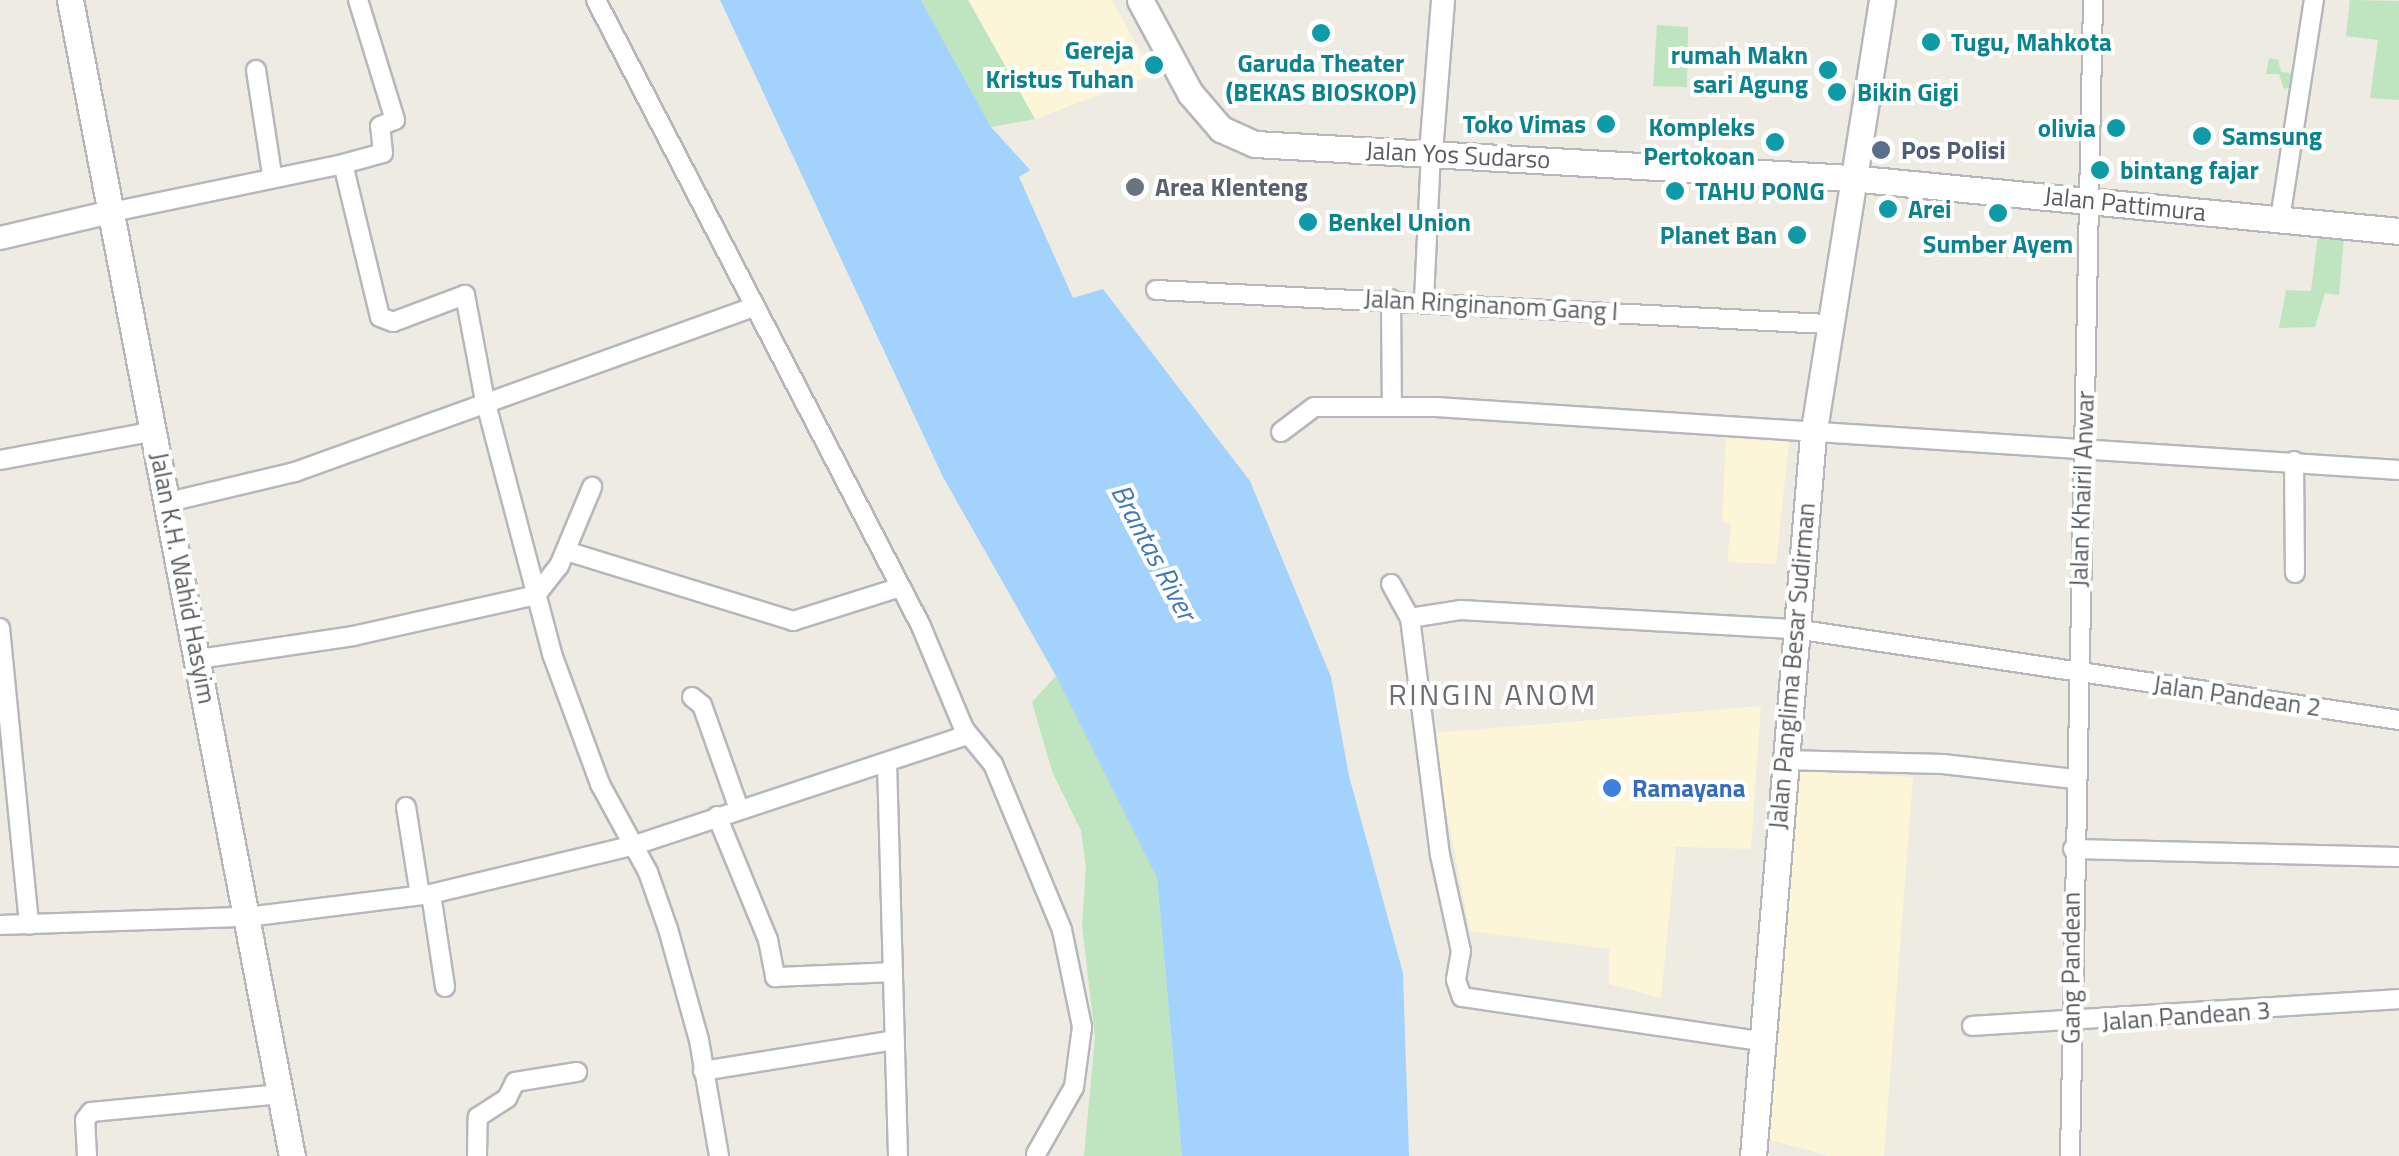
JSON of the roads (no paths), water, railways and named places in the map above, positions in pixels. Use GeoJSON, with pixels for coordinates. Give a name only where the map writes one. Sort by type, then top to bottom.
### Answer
{"type":"FeatureCollection","features":[{"type":"Feature","properties":{"kind":"main road","name":"Jalan K.H. Wahid Hasyim"},"geometry":{"type":"LineString","coordinates":[[70,0],[292,1156]]}},
{"type":"Feature","properties":{"kind":"main road","name":"Jalan Yos Sudarso"},"geometry":{"type":"LineString","coordinates":[[1140,0],[1190,93],[1234,138],[1282,148],[1431,152],[1850,178]]}},
{"type":"Feature","properties":{"kind":"main road","name":"Jalan Panglima Besar Sudirman"},"geometry":{"type":"LineString","coordinates":[[1754,1156],[1760,1042],[1813,436],[1826,324],[1882,0]]}},
{"type":"Feature","properties":{"kind":"main road","name":"Jalan Pattimura"},"geometry":{"type":"LineString","coordinates":[[1850,178],[2399,231]]}},
{"type":"Feature","properties":{"kind":"street"},"geometry":{"type":"LineString","coordinates":[[0,238],[384,153],[380,126],[394,120],[358,0]]}},
{"type":"Feature","properties":{"kind":"street"},"geometry":{"type":"LineString","coordinates":[[596,0],[751,308],[901,587],[964,729],[993,764],[1062,930],[1082,1027],[1074,1087],[1032,1155]]}},
{"type":"Feature","properties":{"kind":"street"},"geometry":{"type":"LineString","coordinates":[[1424,300],[1443,0]]}},
{"type":"Feature","properties":{"kind":"street","name":"Jalan Khairil Anwar"},"geometry":{"type":"LineString","coordinates":[[2074,779],[2093,0]]}},
{"type":"Feature","properties":{"kind":"street"},"geometry":{"type":"LineString","coordinates":[[2280,219],[2314,0]]}},
{"type":"Feature","properties":{"kind":"street"},"geometry":{"type":"LineString","coordinates":[[256,70],[272,175]]}},
{"type":"Feature","properties":{"kind":"street"},"geometry":{"type":"LineString","coordinates":[[343,164],[380,317],[394,322],[464,292],[488,408],[536,595],[582,739],[635,846],[668,928],[719,1156]]}},
{"type":"Feature","properties":{"kind":"street","name":"Jalan Ringinanom Gang I"},"geometry":{"type":"LineString","coordinates":[[1156,290],[1424,300],[1826,324]]}},
{"type":"Feature","properties":{"kind":"street"},"geometry":{"type":"LineString","coordinates":[[1391,299],[1392,406]]}},
{"type":"Feature","properties":{"kind":"street"},"geometry":{"type":"LineString","coordinates":[[169,502],[295,472],[488,408],[751,308]]}},
{"type":"Feature","properties":{"kind":"street"},"geometry":{"type":"LineString","coordinates":[[1281,432],[1314,407],[1392,406],[1813,436],[2399,470]]}},
{"type":"Feature","properties":{"kind":"street"},"geometry":{"type":"LineString","coordinates":[[0,460],[155,430]]}},
{"type":"Feature","properties":{"kind":"street"},"geometry":{"type":"LineString","coordinates":[[2294,461],[2294,573]]}},
{"type":"Feature","properties":{"kind":"street"},"geometry":{"type":"LineString","coordinates":[[198,659],[354,636],[536,595],[566,551],[592,487]]}},
{"type":"Feature","properties":{"kind":"street"},"geometry":{"type":"LineString","coordinates":[[566,551],[793,620],[901,587]]}},
{"type":"Feature","properties":{"kind":"street"},"geometry":{"type":"LineString","coordinates":[[1391,584],[1410,618],[1448,884],[1462,951],[1456,980],[1466,1000],[1760,1042]]}},
{"type":"Feature","properties":{"kind":"street","name":"Jalan Pandean 2"},"geometry":{"type":"LineString","coordinates":[[1410,618],[1461,610],[1795,629],[1938,646],[2074,672],[2399,720]]}},
{"type":"Feature","properties":{"kind":"street"},"geometry":{"type":"LineString","coordinates":[[0,628],[28,925]]}},
{"type":"Feature","properties":{"kind":"street"},"geometry":{"type":"LineString","coordinates":[[692,698],[702,705],[739,809]]}},
{"type":"Feature","properties":{"kind":"street"},"geometry":{"type":"LineString","coordinates":[[0,926],[247,917],[425,894],[635,846],[957,739],[964,729]]}},
{"type":"Feature","properties":{"kind":"street"},"geometry":{"type":"LineString","coordinates":[[1784,760],[1943,764],[2074,779]]}},
{"type":"Feature","properties":{"kind":"street"},"geometry":{"type":"LineString","coordinates":[[887,762],[898,1156]]}},
{"type":"Feature","properties":{"kind":"street","name":"Gang Pandean"},"geometry":{"type":"LineString","coordinates":[[2070,1156],[2074,779]]}},
{"type":"Feature","properties":{"kind":"street"},"geometry":{"type":"LineString","coordinates":[[406,807],[445,987]]}},
{"type":"Feature","properties":{"kind":"street"},"geometry":{"type":"LineString","coordinates":[[717,816],[768,940],[775,977],[893,972]]}},
{"type":"Feature","properties":{"kind":"street"},"geometry":{"type":"LineString","coordinates":[[2073,849],[2399,857]]}},
{"type":"Feature","properties":{"kind":"street","name":"Jalan Pandean 3"},"geometry":{"type":"LineString","coordinates":[[1972,1026],[2070,1025],[2399,999]]}},
{"type":"Feature","properties":{"kind":"street"},"geometry":{"type":"LineString","coordinates":[[703,1071],[895,1040]]}},
{"type":"Feature","properties":{"kind":"street"},"geometry":{"type":"LineString","coordinates":[[477,1156],[478,1117],[509,1096],[514,1082],[576,1072]]}},
{"type":"Feature","properties":{"kind":"street"},"geometry":{"type":"LineString","coordinates":[[87,1156],[85,1120],[91,1112],[281,1094]]}},
{"type":"Feature","properties":{"kind":"water","name":"Brantas River"},"geometry":{"type":"Polygon","coordinates":[[[720,0],[921,0],[991,127],[1030,170],[1019,177],[1073,298],[1103,289],[1250,481],[1331,677],[1349,776],[1403,973],[1409,1156],[1182,1156],[1157,878],[1056,676],[943,477],[720,0]]]}},
{"type":"Feature","properties":{"kind":"place","name":"Garuda Theater (BEKAS BIOSKOP)"},"geometry":{"type":"Point","coordinates":[1321,33]}},
{"type":"Feature","properties":{"kind":"place","name":"Tugu, Mahkota"},"geometry":{"type":"Point","coordinates":[1931,42]}},
{"type":"Feature","properties":{"kind":"place","name":"Gereja Kristus Tuhan"},"geometry":{"type":"Point","coordinates":[1154,65]}},
{"type":"Feature","properties":{"kind":"place","name":"rumah Makn sari Agung"},"geometry":{"type":"Point","coordinates":[1828,70]}},
{"type":"Feature","properties":{"kind":"place","name":"Bikin Gigi"},"geometry":{"type":"Point","coordinates":[1837,92]}},
{"type":"Feature","properties":{"kind":"place","name":"Toko Vimas"},"geometry":{"type":"Point","coordinates":[1606,124]}},
{"type":"Feature","properties":{"kind":"place","name":"olivia"},"geometry":{"type":"Point","coordinates":[2116,128]}},
{"type":"Feature","properties":{"kind":"place","name":"Samsung"},"geometry":{"type":"Point","coordinates":[2202,136]}},
{"type":"Feature","properties":{"kind":"place","name":"Kompleks Pertokoan"},"geometry":{"type":"Point","coordinates":[1775,142]}},
{"type":"Feature","properties":{"kind":"place","name":"Pos Polisi"},"geometry":{"type":"Point","coordinates":[1881,150]}},
{"type":"Feature","properties":{"kind":"place","name":"bintang fajar"},"geometry":{"type":"Point","coordinates":[2100,170]}},
{"type":"Feature","properties":{"kind":"place","name":"Area Klenteng"},"geometry":{"type":"Point","coordinates":[1135,187]}},
{"type":"Feature","properties":{"kind":"place","name":"TAHU PONG"},"geometry":{"type":"Point","coordinates":[1675,191]}},
{"type":"Feature","properties":{"kind":"place","name":"Arei"},"geometry":{"type":"Point","coordinates":[1888,209]}},
{"type":"Feature","properties":{"kind":"place","name":"Sumber Ayem"},"geometry":{"type":"Point","coordinates":[1998,213]}},
{"type":"Feature","properties":{"kind":"place","name":"Benkel Union"},"geometry":{"type":"Point","coordinates":[1308,222]}},
{"type":"Feature","properties":{"kind":"place","name":"Planet Ban"},"geometry":{"type":"Point","coordinates":[1797,235]}},
{"type":"Feature","properties":{"kind":"place","name":"Ramayana"},"geometry":{"type":"Point","coordinates":[1612,788]}},
{"type":"Feature","properties":{"kind":"district","name":"RINGIN ANOM"},"geometry":{"type":"Point","coordinates":[1493,694]}}]}
